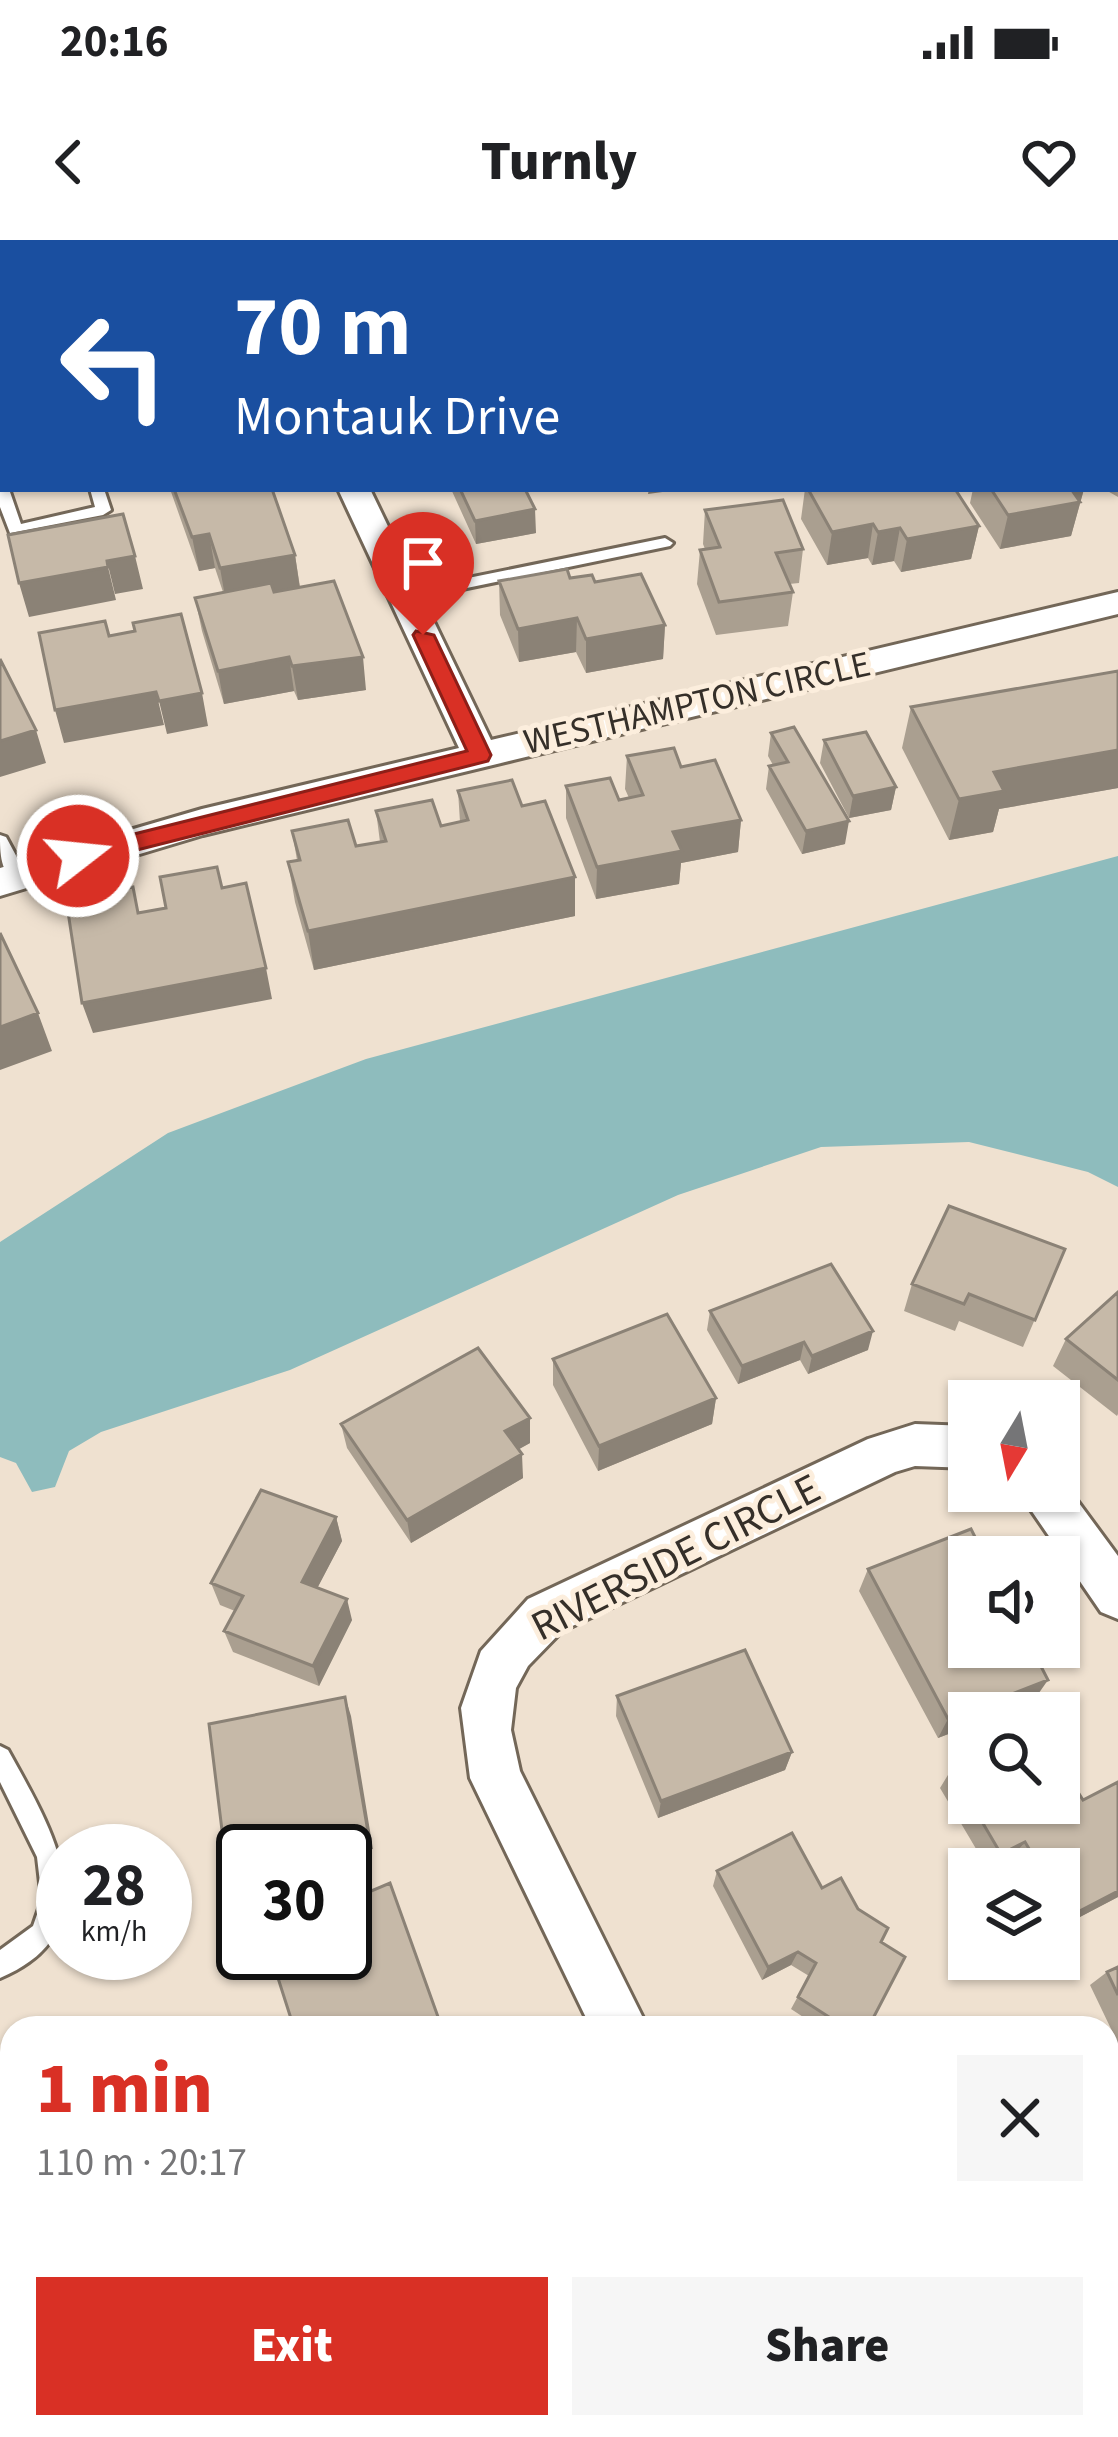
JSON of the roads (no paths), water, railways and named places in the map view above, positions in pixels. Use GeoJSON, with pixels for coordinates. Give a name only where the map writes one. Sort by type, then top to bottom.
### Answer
{"type":"FeatureCollection","features":[{"type":"Feature","properties":{"kind":"street"},"geometry":{"type":"LineString","coordinates":[[355,492],[480,755]]}},
{"type":"Feature","properties":{"kind":"street","name":"WESTHAMPTON CIRCLE"},"geometry":{"type":"LineString","coordinates":[[9,879],[202,822],[1118,603]]}},
{"type":"Feature","properties":{"kind":"street","name":"RIVERSIDE CIRCLE"},"geometry":{"type":"LineString","coordinates":[[614,2016],[490,1761],[483,1706],[495,1670],[516,1639],[545,1616],[864,1464],[915,1444],[948,1446]]}},
{"type":"Feature","properties":{"kind":"street"},"geometry":{"type":"LineString","coordinates":[[1057,1512],[1118,1596]]}},
{"type":"Feature","properties":{"kind":"lane"},"geometry":{"type":"LineString","coordinates":[[4,492],[15,530],[103,510],[98,492]]}},
{"type":"Feature","properties":{"kind":"lane"},"geometry":{"type":"LineString","coordinates":[[404,596],[665,543]]}},
{"type":"Feature","properties":{"kind":"lane"},"geometry":{"type":"LineString","coordinates":[[0,841],[9,879]]}},
{"type":"Feature","properties":{"kind":"lane"},"geometry":{"type":"LineString","coordinates":[[0,1758],[48,1851],[52,1903],[50,1923],[36,1941],[0,1965]]}},
{"type":"Feature","properties":{"kind":"water"},"geometry":{"type":"Polygon","coordinates":[[[1118,856],[1118,1187],[1088,1172],[969,1142],[821,1147],[678,1195],[290,1370],[101,1432],[69,1451],[55,1487],[32,1492],[16,1463],[0,1457],[0,1242],[168,1133],[366,1059],[1118,856]]]}}]}
